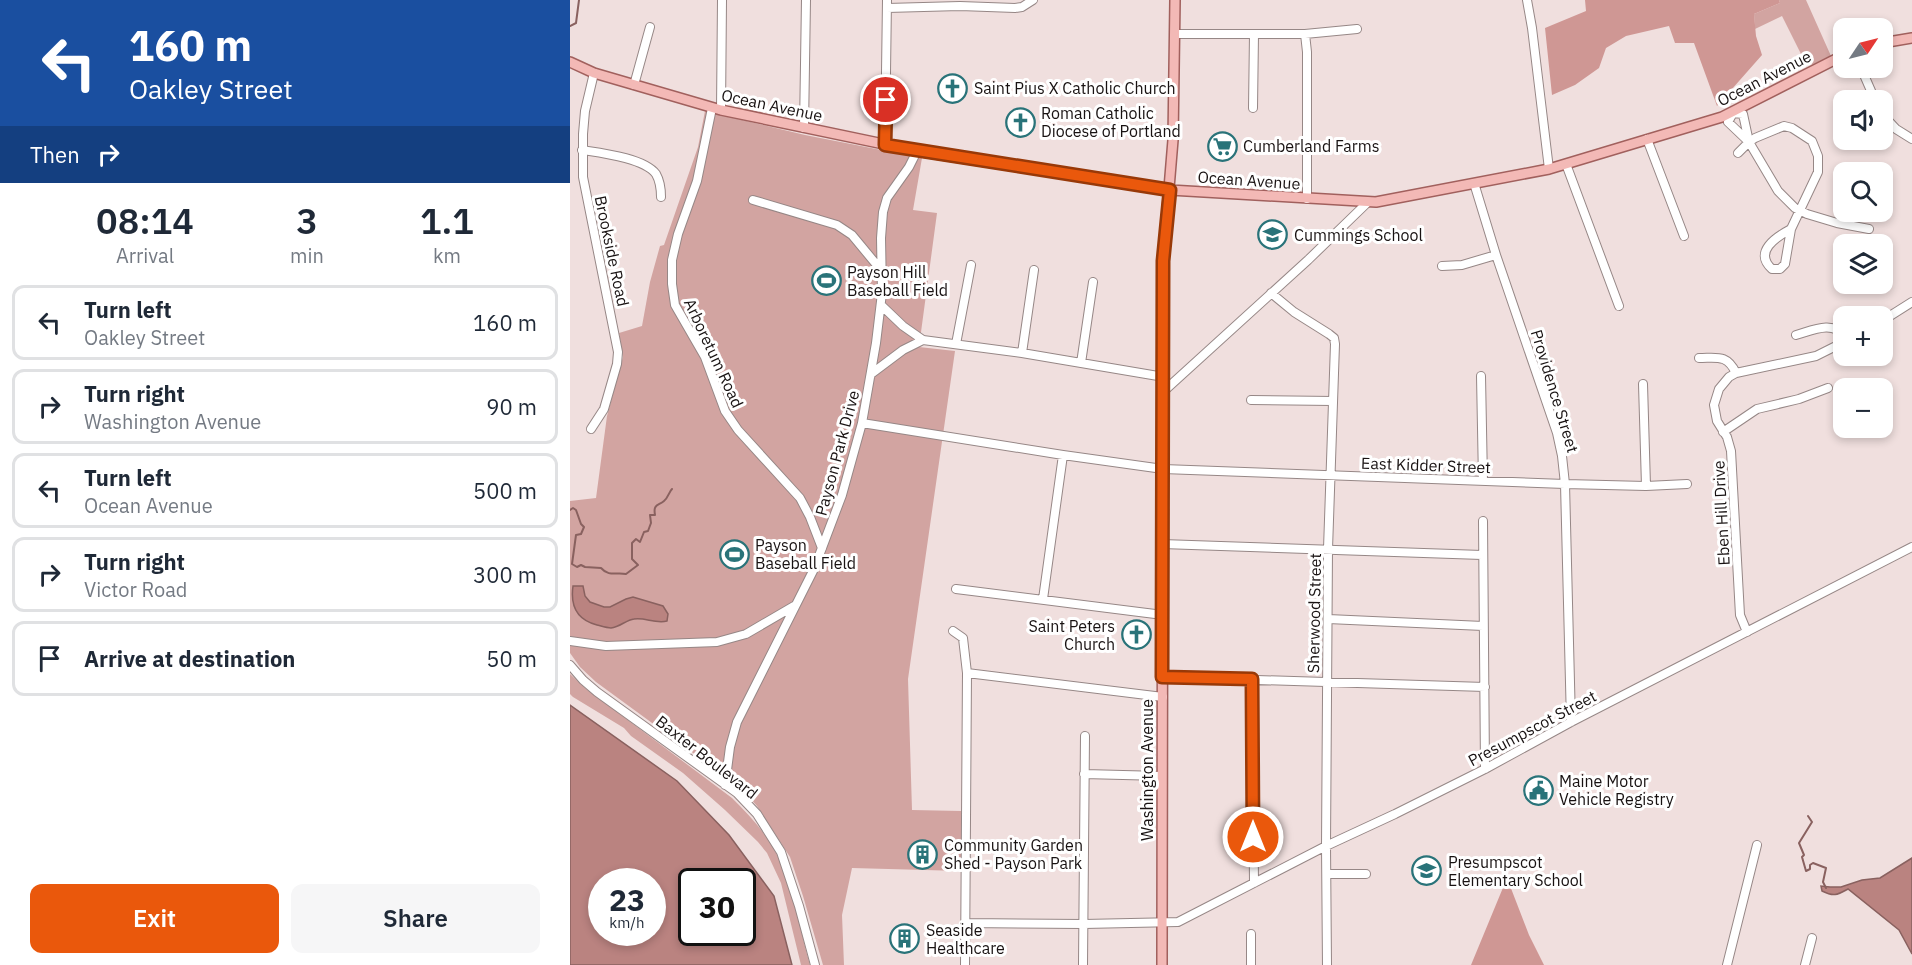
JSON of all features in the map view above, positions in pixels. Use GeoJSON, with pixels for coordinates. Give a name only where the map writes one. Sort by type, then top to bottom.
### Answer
{"type":"FeatureCollection","features":[{"type":"Feature","properties":{"kind":"main road","name":"Washington Avenue"},"geometry":{"type":"LineString","coordinates":[[1162,965],[1163,261],[1173,140],[1175,0]]}},
{"type":"Feature","properties":{"kind":"main road"},"geometry":{"type":"LineString","coordinates":[[1893,41],[1912,38]]}},
{"type":"Feature","properties":{"kind":"main road","name":"Ocean Avenue"},"geometry":{"type":"LineString","coordinates":[[570,62],[594,73],[716,109],[917,151],[1170,190],[1368,202],[1387,201],[1566,164],[1733,113],[1833,61]]}},
{"type":"Feature","properties":{"kind":"street","name":"Arboretum Road"},"geometry":{"type":"LineString","coordinates":[[722,0],[716,109],[697,182],[678,234],[672,260],[675,305],[705,357],[725,411],[738,430],[800,498],[822,548]]}},
{"type":"Feature","properties":{"kind":"street"},"geometry":{"type":"LineString","coordinates":[[804,128],[806,0]]}},
{"type":"Feature","properties":{"kind":"street"},"geometry":{"type":"LineString","coordinates":[[885,145],[887,4],[960,3],[1015,8],[1023,7],[1033,0]]}},
{"type":"Feature","properties":{"kind":"street"},"geometry":{"type":"LineString","coordinates":[[1527,0],[1549,169]]}},
{"type":"Feature","properties":{"kind":"street"},"geometry":{"type":"LineString","coordinates":[[633,85],[650,27]]}},
{"type":"Feature","properties":{"kind":"street"},"geometry":{"type":"LineString","coordinates":[[1175,34],[1305,34],[1357,29]]}},
{"type":"Feature","properties":{"kind":"street"},"geometry":{"type":"LineString","coordinates":[[1253,108],[1254,34]]}},
{"type":"Feature","properties":{"kind":"street"},"geometry":{"type":"LineString","coordinates":[[1305,34],[1307,199]]}},
{"type":"Feature","properties":{"kind":"street","name":"Brookside Road"},"geometry":{"type":"LineString","coordinates":[[591,429],[604,409],[617,364],[618,352],[585,189],[582,150],[585,111],[594,73]]}},
{"type":"Feature","properties":{"kind":"street"},"geometry":{"type":"LineString","coordinates":[[1733,113],[1743,114],[1749,142],[1778,191],[1788,203],[1799,211],[1837,223],[1869,229]]}},
{"type":"Feature","properties":{"kind":"street"},"geometry":{"type":"LineString","coordinates":[[1738,153],[1749,142],[1784,126],[1792,128],[1812,141],[1818,156],[1818,172],[1791,229],[1785,264],[1780,269],[1772,269],[1767,264],[1766,249],[1791,229]]}},
{"type":"Feature","properties":{"kind":"street"},"geometry":{"type":"LineString","coordinates":[[1893,126],[1912,139]]}},
{"type":"Feature","properties":{"kind":"street"},"geometry":{"type":"LineString","coordinates":[[1647,139],[1684,236]]}},
{"type":"Feature","properties":{"kind":"street"},"geometry":{"type":"LineString","coordinates":[[582,150],[635,161],[646,166],[656,174],[661,197]]}},
{"type":"Feature","properties":{"kind":"street","name":"Payson Park Drive"},"geometry":{"type":"LineString","coordinates":[[725,785],[730,747],[737,722],[814,568],[842,495],[862,423],[881,305],[881,225],[884,205],[917,151]]}},
{"type":"Feature","properties":{"kind":"street"},"geometry":{"type":"LineString","coordinates":[[1566,164],[1619,306]]}},
{"type":"Feature","properties":{"kind":"street","name":"Providence Street"},"geometry":{"type":"LineString","coordinates":[[1474,183],[1560,445],[1565,484],[1571,722]]}},
{"type":"Feature","properties":{"kind":"street"},"geometry":{"type":"LineString","coordinates":[[753,200],[837,225],[852,235],[881,270]]}},
{"type":"Feature","properties":{"kind":"street"},"geometry":{"type":"LineString","coordinates":[[1164,391],[1368,202]]}},
{"type":"Feature","properties":{"kind":"street"},"geometry":{"type":"LineString","coordinates":[[1442,266],[1462,265],[1496,255]]}},
{"type":"Feature","properties":{"kind":"street"},"geometry":{"type":"LineString","coordinates":[[956,344],[971,265]]}},
{"type":"Feature","properties":{"kind":"street"},"geometry":{"type":"LineString","coordinates":[[1022,354],[1034,270]]}},
{"type":"Feature","properties":{"kind":"street"},"geometry":{"type":"LineString","coordinates":[[1081,363],[1093,282]]}},
{"type":"Feature","properties":{"kind":"street","name":"Sherwood Street"},"geometry":{"type":"LineString","coordinates":[[1271,293],[1294,312],[1334,338],[1336,356],[1328,549],[1327,965]]}},
{"type":"Feature","properties":{"kind":"street"},"geometry":{"type":"LineString","coordinates":[[1893,314],[1912,302]]}},
{"type":"Feature","properties":{"kind":"street"},"geometry":{"type":"LineString","coordinates":[[881,305],[903,326],[923,340],[1164,377]]}},
{"type":"Feature","properties":{"kind":"street"},"geometry":{"type":"LineString","coordinates":[[1796,335],[1833,327]]}},
{"type":"Feature","properties":{"kind":"street"},"geometry":{"type":"LineString","coordinates":[[871,374],[903,350],[923,340]]}},
{"type":"Feature","properties":{"kind":"street"},"geometry":{"type":"LineString","coordinates":[[1699,358],[1725,358],[1732,364],[1736,373],[1816,356],[1833,348]]}},
{"type":"Feature","properties":{"kind":"street","name":"Eben Hill Drive"},"geometry":{"type":"LineString","coordinates":[[1736,373],[1729,377],[1719,389],[1713,405],[1714,414],[1729,443],[1732,461],[1740,615],[1747,632]]}},
{"type":"Feature","properties":{"kind":"street"},"geometry":{"type":"LineString","coordinates":[[1481,376],[1483,481]]}},
{"type":"Feature","properties":{"kind":"street"},"geometry":{"type":"LineString","coordinates":[[1643,384],[1646,486]]}},
{"type":"Feature","properties":{"kind":"street"},"geometry":{"type":"LineString","coordinates":[[1724,432],[1757,409],[1799,399],[1828,388]]}},
{"type":"Feature","properties":{"kind":"street"},"geometry":{"type":"LineString","coordinates":[[1251,400],[1333,401]]}},
{"type":"Feature","properties":{"kind":"street","name":"East Kidder Street"},"geometry":{"type":"LineString","coordinates":[[862,423],[1163,469],[1565,484],[1646,486],[1687,484]]}},
{"type":"Feature","properties":{"kind":"street"},"geometry":{"type":"LineString","coordinates":[[1043,599],[1063,455]]}},
{"type":"Feature","properties":{"kind":"street"},"geometry":{"type":"LineString","coordinates":[[1483,521],[1485,769]]}},
{"type":"Feature","properties":{"kind":"street"},"geometry":{"type":"LineString","coordinates":[[1162,544],[1482,555]]}},
{"type":"Feature","properties":{"kind":"street","name":"Presumpscot Street"},"geometry":{"type":"LineString","coordinates":[[965,923],[1178,922],[1326,846],[1485,769],[1571,722],[1912,547]]}},
{"type":"Feature","properties":{"kind":"street"},"geometry":{"type":"LineString","coordinates":[[956,589],[1163,615]]}},
{"type":"Feature","properties":{"kind":"street"},"geometry":{"type":"LineString","coordinates":[[570,641],[606,646],[717,642],[746,634],[795,606]]}},
{"type":"Feature","properties":{"kind":"street"},"geometry":{"type":"LineString","coordinates":[[1328,619],[1483,626]]}},
{"type":"Feature","properties":{"kind":"street"},"geometry":{"type":"LineString","coordinates":[[953,631],[963,638],[967,673],[965,965]]}},
{"type":"Feature","properties":{"kind":"street","name":"Baxter Boulevard"},"geometry":{"type":"LineString","coordinates":[[570,665],[597,692],[725,785],[750,806],[776,842],[796,895],[815,965]]}},
{"type":"Feature","properties":{"kind":"street"},"geometry":{"type":"LineString","coordinates":[[967,673],[1163,697]]}},
{"type":"Feature","properties":{"kind":"street"},"geometry":{"type":"LineString","coordinates":[[1162,677],[1485,687]]}},
{"type":"Feature","properties":{"kind":"street"},"geometry":{"type":"LineString","coordinates":[[1252,679],[1254,883]]}},
{"type":"Feature","properties":{"kind":"street"},"geometry":{"type":"LineString","coordinates":[[1083,965],[1085,736]]}},
{"type":"Feature","properties":{"kind":"street"},"geometry":{"type":"LineString","coordinates":[[1084,774],[1162,776]]}},
{"type":"Feature","properties":{"kind":"street"},"geometry":{"type":"LineString","coordinates":[[1727,965],[1758,846]]}},
{"type":"Feature","properties":{"kind":"street"},"geometry":{"type":"LineString","coordinates":[[1326,874],[1366,874]]}},
{"type":"Feature","properties":{"kind":"street"},"geometry":{"type":"LineString","coordinates":[[1251,934],[1251,965]]}},
{"type":"Feature","properties":{"kind":"street"},"geometry":{"type":"LineString","coordinates":[[1805,965],[1812,938]]}},
{"type":"Feature","properties":{"kind":"shaded area"},"geometry":{"type":"Polygon","coordinates":[[[1585,0],[1779,0],[1780,3],[1754,14],[1756,36],[1762,55],[1717,106],[1694,43],[1675,43],[1669,26],[1626,36],[1606,48],[1599,68],[1575,85],[1552,95],[1545,28],[1586,11],[1585,0]]]}},
{"type":"Feature","properties":{"kind":"shaded area"},"geometry":{"type":"Polygon","coordinates":[[[1779,0],[1806,0],[1831,56],[1812,65],[1808,57],[1801,54],[1782,16],[1755,29],[1754,14],[1780,3],[1779,0]]]}},
{"type":"Feature","properties":{"kind":"shaded area"},"geometry":{"type":"Polygon","coordinates":[[[705,111],[805,135],[922,158],[913,210],[937,213],[919,347],[955,351],[908,679],[912,810],[961,811],[961,871],[852,868],[842,915],[844,965],[823,965],[790,857],[757,806],[741,788],[596,682],[580,667],[570,653],[570,501],[596,498],[607,416],[623,357],[619,333],[642,326],[650,282],[660,246],[664,245],[698,147],[705,111]]]}},
{"type":"Feature","properties":{"kind":"shaded area"},"geometry":{"type":"Polygon","coordinates":[[[573,586],[583,586],[585,596],[590,602],[604,607],[610,607],[633,597],[663,606],[668,614],[667,621],[634,619],[611,628],[590,623],[576,612],[572,594],[573,586]]]}},
{"type":"Feature","properties":{"kind":"shaded area"},"geometry":{"type":"Polygon","coordinates":[[[570,674],[585,688],[732,798],[746,812],[776,852],[793,899],[810,965],[801,965],[781,883],[767,853],[758,842],[683,773],[631,736],[624,728],[573,697],[570,694],[570,674]]]}},
{"type":"Feature","properties":{"kind":"shaded area"},"geometry":{"type":"Polygon","coordinates":[[[570,705],[677,781],[729,835],[753,868],[678,868],[678,946],[756,946],[756,872],[774,896],[792,965],[570,965],[570,705]]]}},
{"type":"Feature","properties":{"kind":"shaded area"},"geometry":{"type":"Polygon","coordinates":[[[1912,858],[1912,954],[1899,930],[1848,889],[1833,895],[1822,891],[1821,886],[1841,887],[1862,880],[1880,878],[1912,858]]]}},
{"type":"Feature","properties":{"kind":"shaded area"},"geometry":{"type":"Polygon","coordinates":[[[1507,878],[1529,935],[1544,965],[1471,965],[1507,878]]]}},
{"type":"Feature","properties":{"kind":"waterway"},"geometry":{"type":"LineString","coordinates":[[570,26],[576,23],[579,0]]}},
{"type":"Feature","properties":{"kind":"waterway"},"geometry":{"type":"LineString","coordinates":[[570,510],[573,508],[576,510],[584,527],[581,534],[576,535],[572,564],[577,567],[581,565],[601,568],[610,573],[626,574],[638,565],[632,559],[632,543],[636,539],[640,542],[651,523],[650,515],[655,515],[655,507],[665,500],[672,489]]}},
{"type":"Feature","properties":{"kind":"waterway"},"geometry":{"type":"LineString","coordinates":[[1808,816],[1812,822],[1799,843],[1804,855],[1802,857],[1806,871],[1813,863],[1826,868],[1823,882],[1826,888]]}},
{"type":"Feature","properties":{"kind":"place","name":"Saint Pius X Catholic Church"},"geometry":{"type":"Point","coordinates":[953,88]}},
{"type":"Feature","properties":{"kind":"place","name":"Roman Catholic Diocese of Portland"},"geometry":{"type":"Point","coordinates":[1020,122]}},
{"type":"Feature","properties":{"kind":"place","name":"Cumberland Farms"},"geometry":{"type":"Point","coordinates":[1222,146]}},
{"type":"Feature","properties":{"kind":"place","name":"Cummings School"},"geometry":{"type":"Point","coordinates":[1273,235]}},
{"type":"Feature","properties":{"kind":"place","name":"Payson Hill Baseball Field"},"geometry":{"type":"Point","coordinates":[826,281]}},
{"type":"Feature","properties":{"kind":"place","name":"Payson Baseball Field"},"geometry":{"type":"Point","coordinates":[734,554]}},
{"type":"Feature","properties":{"kind":"place","name":"Saint Peters Church"},"geometry":{"type":"Point","coordinates":[1136,635]}},
{"type":"Feature","properties":{"kind":"place","name":"Maine Motor Vehicle Registry"},"geometry":{"type":"Point","coordinates":[1538,790]}},
{"type":"Feature","properties":{"kind":"place","name":"Community Garden Shed - Payson Park"},"geometry":{"type":"Point","coordinates":[923,854]}},
{"type":"Feature","properties":{"kind":"place","name":"Presumpscot Elementary School"},"geometry":{"type":"Point","coordinates":[1427,871]}},
{"type":"Feature","properties":{"kind":"place","name":"Seaside Healthcare"},"geometry":{"type":"Point","coordinates":[905,939]}},
{"type":"Feature","properties":{"kind":"route"},"geometry":{"type":"LineString","coordinates":[[886,100],[885,145],[1170,190],[1163,261],[1162,677],[1252,679],[1253,837]]}}]}
